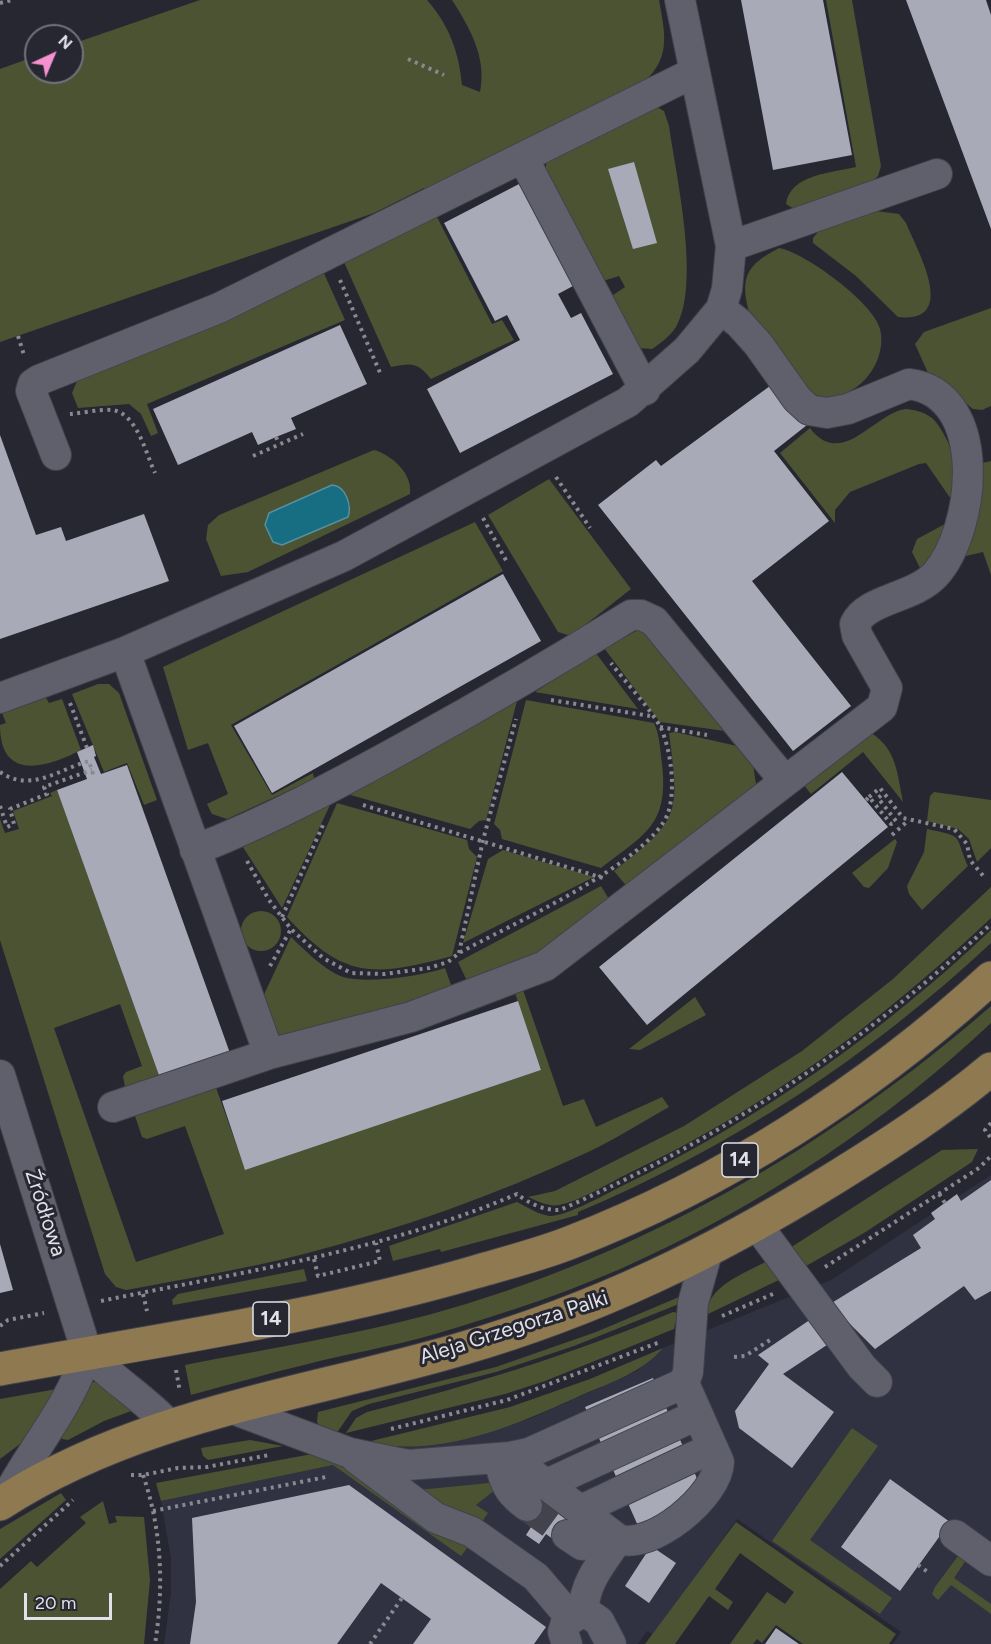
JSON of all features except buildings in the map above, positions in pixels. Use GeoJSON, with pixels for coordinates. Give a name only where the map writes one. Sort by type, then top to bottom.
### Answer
{"type":"FeatureCollection","features":[{"type":"Feature","properties":{"kind":"main road","name":"14"},"geometry":{"type":"LineString","coordinates":[[0,1369],[365,1301],[454,1278],[568,1243],[648,1208],[769,1143],[881,1069],[940,1023],[991,978]]}},
{"type":"Feature","properties":{"kind":"main road","name":"Aleja Grzegorza Palki"},"geometry":{"type":"LineString","coordinates":[[3,1502],[89,1455],[170,1426],[230,1408],[461,1349],[540,1324],[644,1283],[707,1253],[757,1225],[888,1144],[991,1069]]}},
{"type":"Feature","properties":{"kind":"street"},"geometry":{"type":"LineString","coordinates":[[0,698],[125,652],[344,556],[628,402],[645,390],[700,336],[721,309],[727,289],[731,246],[680,0]]}},
{"type":"Feature","properties":{"kind":"street"},"geometry":{"type":"LineString","coordinates":[[56,454],[31,391],[33,384],[39,380],[219,308],[695,72]]}},
{"type":"Feature","properties":{"kind":"street"},"geometry":{"type":"LineString","coordinates":[[523,158],[645,390]]}},
{"type":"Feature","properties":{"kind":"street"},"geometry":{"type":"LineString","coordinates":[[731,246],[937,174]]}},
{"type":"Feature","properties":{"kind":"street"},"geometry":{"type":"LineString","coordinates":[[113,1107],[269,1054],[411,1017],[545,966],[623,908],[784,780],[882,707],[887,688],[857,635],[855,624],[864,611],[916,591],[936,574],[950,551],[962,522],[967,499],[964,439],[959,420],[939,398],[919,385],[900,385],[848,409],[827,413],[808,410],[797,399],[758,344],[739,323],[721,309]]}},
{"type":"Feature","properties":{"kind":"street"},"geometry":{"type":"LineString","coordinates":[[195,849],[333,793],[520,690],[631,615],[641,615],[654,621],[784,780]]}},
{"type":"Feature","properties":{"kind":"street"},"geometry":{"type":"LineString","coordinates":[[125,652],[269,1054]]}},
{"type":"Feature","properties":{"kind":"street","name":"Źródłowa"},"geometry":{"type":"LineString","coordinates":[[0,1075],[87,1353]]}},
{"type":"Feature","properties":{"kind":"street"},"geometry":{"type":"LineString","coordinates":[[757,1225],[869,1376],[877,1382]]}},
{"type":"Feature","properties":{"kind":"street"},"geometry":{"type":"LineString","coordinates":[[510,1457],[547,1484],[580,1521],[624,1541],[650,1535],[692,1509],[710,1488],[718,1472],[719,1462],[684,1383],[688,1372],[694,1298],[707,1253]]}},
{"type":"Feature","properties":{"kind":"street"},"geometry":{"type":"LineString","coordinates":[[3,1502],[22,1469],[63,1409],[77,1384],[87,1353],[103,1370],[149,1403],[170,1426]]}},
{"type":"Feature","properties":{"kind":"street"},"geometry":{"type":"LineString","coordinates":[[342,1464],[408,1465],[510,1457],[530,1453],[684,1383]]}},
{"type":"Feature","properties":{"kind":"street"},"geometry":{"type":"LineString","coordinates":[[230,1408],[342,1464],[436,1518],[472,1532],[536,1577],[574,1624]]}},
{"type":"Feature","properties":{"kind":"street"},"geometry":{"type":"LineString","coordinates":[[547,1484],[698,1415]]}},
{"type":"Feature","properties":{"kind":"street"},"geometry":{"type":"LineString","coordinates":[[580,1521],[712,1448]]}},
{"type":"Feature","properties":{"kind":"street"},"geometry":{"type":"LineString","coordinates":[[510,1457],[501,1466],[503,1477],[512,1495],[527,1506]]}},
{"type":"Feature","properties":{"kind":"street"},"geometry":{"type":"LineString","coordinates":[[955,1535],[991,1561]]}},
{"type":"Feature","properties":{"kind":"street"},"geometry":{"type":"LineString","coordinates":[[574,1624],[588,1586],[618,1539]]}},
{"type":"Feature","properties":{"kind":"street"},"geometry":{"type":"LineString","coordinates":[[574,1624],[599,1621],[611,1644]]}},
{"type":"Feature","properties":{"kind":"path"},"geometry":{"type":"LineString","coordinates":[[0,3],[12,0]]}},
{"type":"Feature","properties":{"kind":"path"},"geometry":{"type":"LineString","coordinates":[[408,59],[444,75]]}},
{"type":"Feature","properties":{"kind":"path"},"geometry":{"type":"LineString","coordinates":[[330,254],[357,323],[381,375]]}},
{"type":"Feature","properties":{"kind":"path"},"geometry":{"type":"LineString","coordinates":[[42,417],[111,410],[122,412],[135,429],[155,473]]}},
{"type":"Feature","properties":{"kind":"path"},"geometry":{"type":"LineString","coordinates":[[253,456],[303,434]]}},
{"type":"Feature","properties":{"kind":"path"},"geometry":{"type":"LineString","coordinates":[[276,437],[279,444]]}},
{"type":"Feature","properties":{"kind":"path"},"geometry":{"type":"LineString","coordinates":[[556,477],[590,528]]}},
{"type":"Feature","properties":{"kind":"path"},"geometry":{"type":"LineString","coordinates":[[483,518],[508,564]]}},
{"type":"Feature","properties":{"kind":"path"},"geometry":{"type":"LineString","coordinates":[[233,835],[281,917],[323,958],[351,973],[385,974],[448,963],[459,953],[602,877],[643,844],[668,814],[672,787],[668,753],[660,727],[593,639]]}},
{"type":"Feature","properties":{"kind":"path"},"geometry":{"type":"LineString","coordinates":[[459,953],[483,840],[520,690],[651,716]]}},
{"type":"Feature","properties":{"kind":"path"},"geometry":{"type":"LineString","coordinates":[[69,700],[87,748]]}},
{"type":"Feature","properties":{"kind":"path"},"geometry":{"type":"LineString","coordinates":[[0,772],[13,780],[29,782],[88,761],[94,777]]}},
{"type":"Feature","properties":{"kind":"path"},"geometry":{"type":"LineString","coordinates":[[0,806],[7,827],[15,824],[10,809],[47,794],[44,787],[92,770]]}},
{"type":"Feature","properties":{"kind":"path"},"geometry":{"type":"LineString","coordinates":[[884,793],[878,798],[896,821],[891,824],[868,798],[880,788],[884,793],[903,818],[954,829],[967,844],[970,860],[985,878]]}},
{"type":"Feature","properties":{"kind":"path"},"geometry":{"type":"LineString","coordinates":[[281,917],[333,793],[602,877],[623,908]]}},
{"type":"Feature","properties":{"kind":"path"},"geometry":{"type":"LineString","coordinates":[[892,835],[909,820]]}},
{"type":"Feature","properties":{"kind":"path"},"geometry":{"type":"LineString","coordinates":[[108,1299],[314,1259],[450,1220],[517,1194],[540,1207],[560,1210],[693,1145],[791,1086],[864,1034],[919,990],[991,924]]}},
{"type":"Feature","properties":{"kind":"path"},"geometry":{"type":"LineString","coordinates":[[991,1123],[985,1130],[991,1138]]}},
{"type":"Feature","properties":{"kind":"path"},"geometry":{"type":"LineString","coordinates":[[381,1432],[469,1411],[527,1394],[691,1329],[798,1282],[979,1168],[991,1156]]}},
{"type":"Feature","properties":{"kind":"path"},"geometry":{"type":"LineString","coordinates":[[939,1194],[945,1203]]}},
{"type":"Feature","properties":{"kind":"path"},"geometry":{"type":"LineString","coordinates":[[314,1259],[318,1276],[380,1261],[376,1243]]}},
{"type":"Feature","properties":{"kind":"path"},"geometry":{"type":"LineString","coordinates":[[143,1294],[147,1311]]}},
{"type":"Feature","properties":{"kind":"path"},"geometry":{"type":"LineString","coordinates":[[0,1326],[8,1320],[28,1316]]}},
{"type":"Feature","properties":{"kind":"path"},"geometry":{"type":"LineString","coordinates":[[734,1357],[745,1356],[770,1340]]}},
{"type":"Feature","properties":{"kind":"path"},"geometry":{"type":"LineString","coordinates":[[175,1367],[181,1396]]}},
{"type":"Feature","properties":{"kind":"path"},"geometry":{"type":"LineString","coordinates":[[126,1474],[143,1475],[273,1454]]}},
{"type":"Feature","properties":{"kind":"path"},"geometry":{"type":"LineString","coordinates":[[153,1511],[342,1464]]}},
{"type":"Feature","properties":{"kind":"path"},"geometry":{"type":"LineString","coordinates":[[143,1475],[153,1511],[161,1578],[154,1644]]}},
{"type":"Feature","properties":{"kind":"path"},"geometry":{"type":"LineString","coordinates":[[0,1566],[75,1499]]}},
{"type":"Feature","properties":{"kind":"path"},"geometry":{"type":"LineString","coordinates":[[918,1565],[928,1572]]}},
{"type":"Feature","properties":{"kind":"path"},"geometry":{"type":"LineString","coordinates":[[370,1644],[402,1598]]}},
{"type":"Feature","properties":{"kind":"shaded area"},"geometry":{"type":"Polygon","coordinates":[[[991,1175],[991,1644],[893,1644],[901,1632],[737,1519],[654,1635],[647,1631],[638,1644],[164,1644],[171,1592],[171,1559],[161,1501],[337,1464],[361,1473],[384,1445],[470,1438],[529,1419],[637,1371],[663,1348],[831,1280],[991,1175]]]}},
{"type":"Feature","properties":{"kind":"green space"},"geometry":{"type":"Polygon","coordinates":[[[200,0],[427,0],[435,9],[452,40],[462,85],[480,92],[482,79],[479,55],[471,32],[452,0],[659,0],[664,48],[657,67],[639,87],[427,198],[424,188],[374,213],[0,342],[0,69],[24,60],[24,84],[84,84],[84,40],[200,0]]]}},
{"type":"Feature","properties":{"kind":"green space"},"geometry":{"type":"Polygon","coordinates":[[[826,0],[852,0],[881,166],[878,176],[870,184],[794,209],[786,204],[795,186],[814,176],[856,167],[826,0]]]}},
{"type":"Feature","properties":{"kind":"green space"},"geometry":{"type":"Polygon","coordinates":[[[655,106],[664,111],[669,126],[681,200],[687,257],[683,308],[676,327],[652,349],[638,348],[612,301],[613,295],[625,287],[619,276],[603,281],[545,171],[547,160],[655,106]]]}},
{"type":"Feature","properties":{"kind":"green space"},"geometry":{"type":"Polygon","coordinates":[[[876,211],[899,214],[906,223],[925,266],[931,297],[927,309],[917,316],[898,317],[856,276],[813,243],[813,238],[818,232],[876,211]]]}},
{"type":"Feature","properties":{"kind":"green space"},"geometry":{"type":"Polygon","coordinates":[[[437,217],[492,324],[502,320],[514,340],[431,379],[422,369],[414,365],[391,367],[344,262],[437,217]]]}},
{"type":"Feature","properties":{"kind":"green space"},"geometry":{"type":"Polygon","coordinates":[[[779,248],[804,259],[837,280],[875,318],[880,329],[879,357],[864,381],[853,390],[826,397],[812,394],[750,315],[745,291],[748,274],[759,260],[779,248]]]}},
{"type":"Feature","properties":{"kind":"green space"},"geometry":{"type":"Polygon","coordinates":[[[322,269],[345,320],[147,404],[158,433],[151,436],[141,414],[129,404],[78,408],[72,393],[77,381],[322,269]]]}},
{"type":"Feature","properties":{"kind":"green space"},"geometry":{"type":"Polygon","coordinates":[[[991,308],[991,406],[982,410],[973,409],[928,373],[915,344],[924,332],[991,308]]]}},
{"type":"Feature","properties":{"kind":"green space"},"geometry":{"type":"Polygon","coordinates":[[[906,409],[923,413],[937,423],[952,450],[960,479],[955,503],[932,561],[920,568],[912,552],[917,539],[945,524],[953,502],[926,463],[850,492],[835,510],[835,523],[780,453],[810,428],[822,439],[834,443],[846,442],[894,413],[906,409]]]}},
{"type":"Feature","properties":{"kind":"green space"},"geometry":{"type":"Polygon","coordinates":[[[374,450],[388,456],[400,466],[410,487],[410,494],[248,572],[221,576],[206,539],[208,525],[219,515],[374,450]],[[343,491],[269,513],[265,525],[273,542],[350,506],[343,491]]]}},
{"type":"Feature","properties":{"kind":"green space"},"geometry":{"type":"Polygon","coordinates":[[[991,461],[991,575],[983,552],[962,557],[982,463],[991,461]]]}},
{"type":"Feature","properties":{"kind":"green space"},"geometry":{"type":"Polygon","coordinates":[[[549,479],[631,589],[571,636],[558,632],[488,515],[549,479]]]}},
{"type":"Feature","properties":{"kind":"green space"},"geometry":{"type":"Polygon","coordinates":[[[475,522],[503,571],[231,725],[272,795],[313,773],[314,779],[227,819],[212,814],[207,804],[228,794],[208,743],[188,750],[163,667],[475,522]]]}},
{"type":"Feature","properties":{"kind":"green space"},"geometry":{"type":"Polygon","coordinates":[[[638,630],[651,637],[725,731],[660,722],[604,648],[638,630]]]}},
{"type":"Feature","properties":{"kind":"green space"},"geometry":{"type":"Polygon","coordinates":[[[595,652],[638,709],[535,692],[595,652]]]}},
{"type":"Feature","properties":{"kind":"green space"},"geometry":{"type":"Polygon","coordinates":[[[98,684],[109,684],[119,693],[157,800],[144,805],[127,763],[104,772],[72,694],[98,684]]]}},
{"type":"Feature","properties":{"kind":"green space"},"geometry":{"type":"Polygon","coordinates":[[[45,696],[49,703],[62,699],[81,750],[42,765],[29,766],[17,763],[8,756],[2,744],[0,725],[6,723],[2,713],[45,696]]]}},
{"type":"Feature","properties":{"kind":"green space"},"geometry":{"type":"Polygon","coordinates":[[[518,697],[486,820],[479,821],[470,829],[347,794],[518,697]]]}},
{"type":"Feature","properties":{"kind":"green space"},"geometry":{"type":"Polygon","coordinates":[[[526,700],[654,723],[660,743],[663,785],[662,801],[657,815],[651,826],[641,836],[601,868],[502,839],[500,830],[494,824],[526,700]]]}},
{"type":"Feature","properties":{"kind":"green space"},"geometry":{"type":"Polygon","coordinates":[[[675,732],[737,746],[753,765],[756,784],[629,889],[614,871],[652,839],[663,827],[670,814],[674,799],[674,782],[669,733],[675,732]]]}},
{"type":"Feature","properties":{"kind":"green space"},"geometry":{"type":"Polygon","coordinates":[[[871,733],[880,739],[891,754],[903,802],[863,752],[811,794],[803,784],[871,733]]]}},
{"type":"Feature","properties":{"kind":"green space"},"geometry":{"type":"Polygon","coordinates":[[[57,790],[161,1081],[125,1087],[123,1076],[126,1072],[142,1066],[120,1004],[54,1028],[136,1262],[224,1234],[185,1126],[147,1139],[142,1137],[135,1116],[137,1111],[214,1082],[245,1169],[541,1070],[514,990],[522,987],[563,1106],[584,1099],[596,1127],[662,1097],[669,1107],[586,1153],[483,1197],[412,1222],[304,1254],[215,1274],[126,1290],[116,1287],[105,1274],[0,940],[0,819],[5,833],[19,829],[13,811],[52,796],[50,793],[57,790]]]}},
{"type":"Feature","properties":{"kind":"green space"},"geometry":{"type":"Polygon","coordinates":[[[934,792],[991,800],[991,848],[977,862],[969,839],[958,829],[927,821],[930,796],[934,792]]]}},
{"type":"Feature","properties":{"kind":"green space"},"geometry":{"type":"Polygon","coordinates":[[[326,799],[330,805],[282,908],[241,844],[326,799]]]}},
{"type":"Feature","properties":{"kind":"green space"},"geometry":{"type":"Polygon","coordinates":[[[337,803],[467,840],[469,849],[477,857],[452,956],[401,968],[381,970],[362,968],[344,963],[326,953],[307,938],[287,917],[337,803]]]}},
{"type":"Feature","properties":{"kind":"green space"},"geometry":{"type":"Polygon","coordinates":[[[927,829],[948,834],[957,839],[968,866],[922,910],[909,894],[907,886],[924,852],[927,829]]]}},
{"type":"Feature","properties":{"kind":"green space"},"geometry":{"type":"Polygon","coordinates":[[[895,839],[897,842],[888,868],[869,888],[864,887],[852,873],[895,839]]]}},
{"type":"Feature","properties":{"kind":"green space"},"geometry":{"type":"Polygon","coordinates":[[[503,850],[594,877],[463,943],[488,859],[503,850]]]}},
{"type":"Feature","properties":{"kind":"green space"},"geometry":{"type":"Polygon","coordinates":[[[601,886],[612,904],[533,956],[467,981],[458,962],[601,886]]]}},
{"type":"Feature","properties":{"kind":"green space"},"geometry":{"type":"Polygon","coordinates":[[[991,887],[991,918],[908,992],[820,1060],[774,1092],[679,1148],[576,1200],[551,1205],[528,1197],[555,1191],[684,1126],[802,1051],[893,979],[991,887]]]}},
{"type":"Feature","properties":{"kind":"green space"},"geometry":{"type":"Polygon","coordinates":[[[261,911],[269,912],[275,917],[280,923],[280,939],[275,945],[269,950],[261,951],[253,950],[247,945],[242,939],[241,931],[242,923],[247,917],[253,912],[261,911]]]}},
{"type":"Feature","properties":{"kind":"green space"},"geometry":{"type":"Polygon","coordinates":[[[991,930],[991,943],[897,1024],[796,1096],[744,1129],[690,1159],[578,1212],[578,1215],[441,1252],[440,1249],[393,1261],[389,1246],[517,1202],[533,1211],[550,1216],[576,1209],[722,1133],[770,1103],[862,1039],[906,1005],[991,930]]]}},
{"type":"Feature","properties":{"kind":"green space"},"geometry":{"type":"Polygon","coordinates":[[[291,937],[323,965],[343,977],[366,980],[394,978],[445,968],[452,988],[344,1024],[283,1039],[269,1031],[260,1003],[291,937]]]}},
{"type":"Feature","properties":{"kind":"green space"},"geometry":{"type":"Polygon","coordinates":[[[695,997],[706,1015],[640,1050],[629,1049],[695,997]]]}},
{"type":"Feature","properties":{"kind":"green space"},"geometry":{"type":"Polygon","coordinates":[[[991,1006],[991,1023],[912,1092],[870,1124],[783,1183],[691,1235],[644,1258],[566,1291],[459,1327],[290,1368],[191,1395],[185,1365],[337,1336],[428,1315],[506,1291],[581,1263],[655,1230],[727,1192],[796,1151],[864,1106],[929,1058],[991,1006]]]}},
{"type":"Feature","properties":{"kind":"green space"},"geometry":{"type":"Polygon","coordinates":[[[978,1149],[972,1162],[864,1233],[799,1270],[790,1248],[942,1150],[978,1149]]]}},
{"type":"Feature","properties":{"kind":"green space"},"geometry":{"type":"Polygon","coordinates":[[[767,1261],[785,1277],[706,1315],[708,1305],[720,1288],[767,1261]]]}},
{"type":"Feature","properties":{"kind":"green space"},"geometry":{"type":"Polygon","coordinates":[[[304,1269],[307,1281],[173,1305],[172,1300],[178,1294],[304,1269]]]}},
{"type":"Feature","properties":{"kind":"green space"},"geometry":{"type":"Polygon","coordinates":[[[679,1297],[679,1304],[574,1346],[496,1372],[369,1404],[352,1411],[336,1434],[321,1428],[317,1422],[318,1412],[496,1367],[596,1332],[679,1297]]]}},
{"type":"Feature","properties":{"kind":"green space"},"geometry":{"type":"Polygon","coordinates":[[[673,1312],[678,1313],[674,1329],[545,1381],[505,1394],[346,1433],[356,1418],[367,1412],[522,1368],[598,1342],[673,1312]]]}},
{"type":"Feature","properties":{"kind":"green space"},"geometry":{"type":"Polygon","coordinates":[[[663,1348],[646,1364],[616,1380],[533,1417],[479,1436],[423,1446],[395,1446],[367,1442],[510,1407],[590,1379],[663,1348]]]}},
{"type":"Feature","properties":{"kind":"green space"},"geometry":{"type":"Polygon","coordinates":[[[98,1382],[134,1410],[104,1421],[68,1440],[62,1439],[61,1436],[89,1384],[98,1382]]]}},
{"type":"Feature","properties":{"kind":"green space"},"geometry":{"type":"Polygon","coordinates":[[[57,1389],[24,1441],[0,1459],[0,1399],[57,1389]]]}},
{"type":"Feature","properties":{"kind":"green space"},"geometry":{"type":"Polygon","coordinates":[[[852,1428],[878,1446],[810,1540],[892,1598],[880,1614],[772,1541],[852,1428]]]}},
{"type":"Feature","properties":{"kind":"green space"},"geometry":{"type":"Polygon","coordinates":[[[250,1440],[283,1446],[208,1460],[203,1456],[201,1448],[250,1440]]]}},
{"type":"Feature","properties":{"kind":"green space"},"geometry":{"type":"Polygon","coordinates":[[[312,1454],[361,1473],[471,1543],[461,1556],[333,1465],[161,1501],[156,1483],[312,1454]]]}},
{"type":"Feature","properties":{"kind":"green space"},"geometry":{"type":"Polygon","coordinates":[[[489,1483],[496,1489],[476,1505],[488,1513],[481,1523],[448,1514],[418,1490],[489,1483]]]}},
{"type":"Feature","properties":{"kind":"green space"},"geometry":{"type":"Polygon","coordinates":[[[61,1493],[66,1500],[0,1559],[0,1529],[61,1493]]]}},
{"type":"Feature","properties":{"kind":"green space"},"geometry":{"type":"Polygon","coordinates":[[[103,1501],[109,1524],[117,1522],[115,1516],[144,1517],[150,1580],[144,1644],[0,1644],[0,1589],[31,1561],[37,1567],[86,1523],[80,1517],[103,1501]]]}},
{"type":"Feature","properties":{"kind":"green space"},"geometry":{"type":"Polygon","coordinates":[[[736,1522],[896,1634],[889,1644],[803,1644],[776,1625],[762,1643],[757,1639],[753,1644],[730,1644],[767,1592],[785,1604],[794,1592],[740,1553],[715,1589],[733,1602],[728,1610],[709,1596],[675,1644],[645,1644],[736,1522]]]}},
{"type":"Feature","properties":{"kind":"green space"},"geometry":{"type":"Polygon","coordinates":[[[958,1556],[968,1557],[954,1578],[991,1604],[991,1614],[951,1585],[938,1600],[932,1594],[958,1556]]]}},
{"type":"Feature","properties":{"kind":"water"},"geometry":{"type":"Polygon","coordinates":[[[332,485],[341,489],[347,497],[348,517],[282,545],[273,542],[265,525],[269,513],[332,485]]]}},
{"type":"Feature","properties":{"kind":"tunnel"},"geometry":{"type":"LineString","coordinates":[[527,1506],[567,1535]]}}]}
